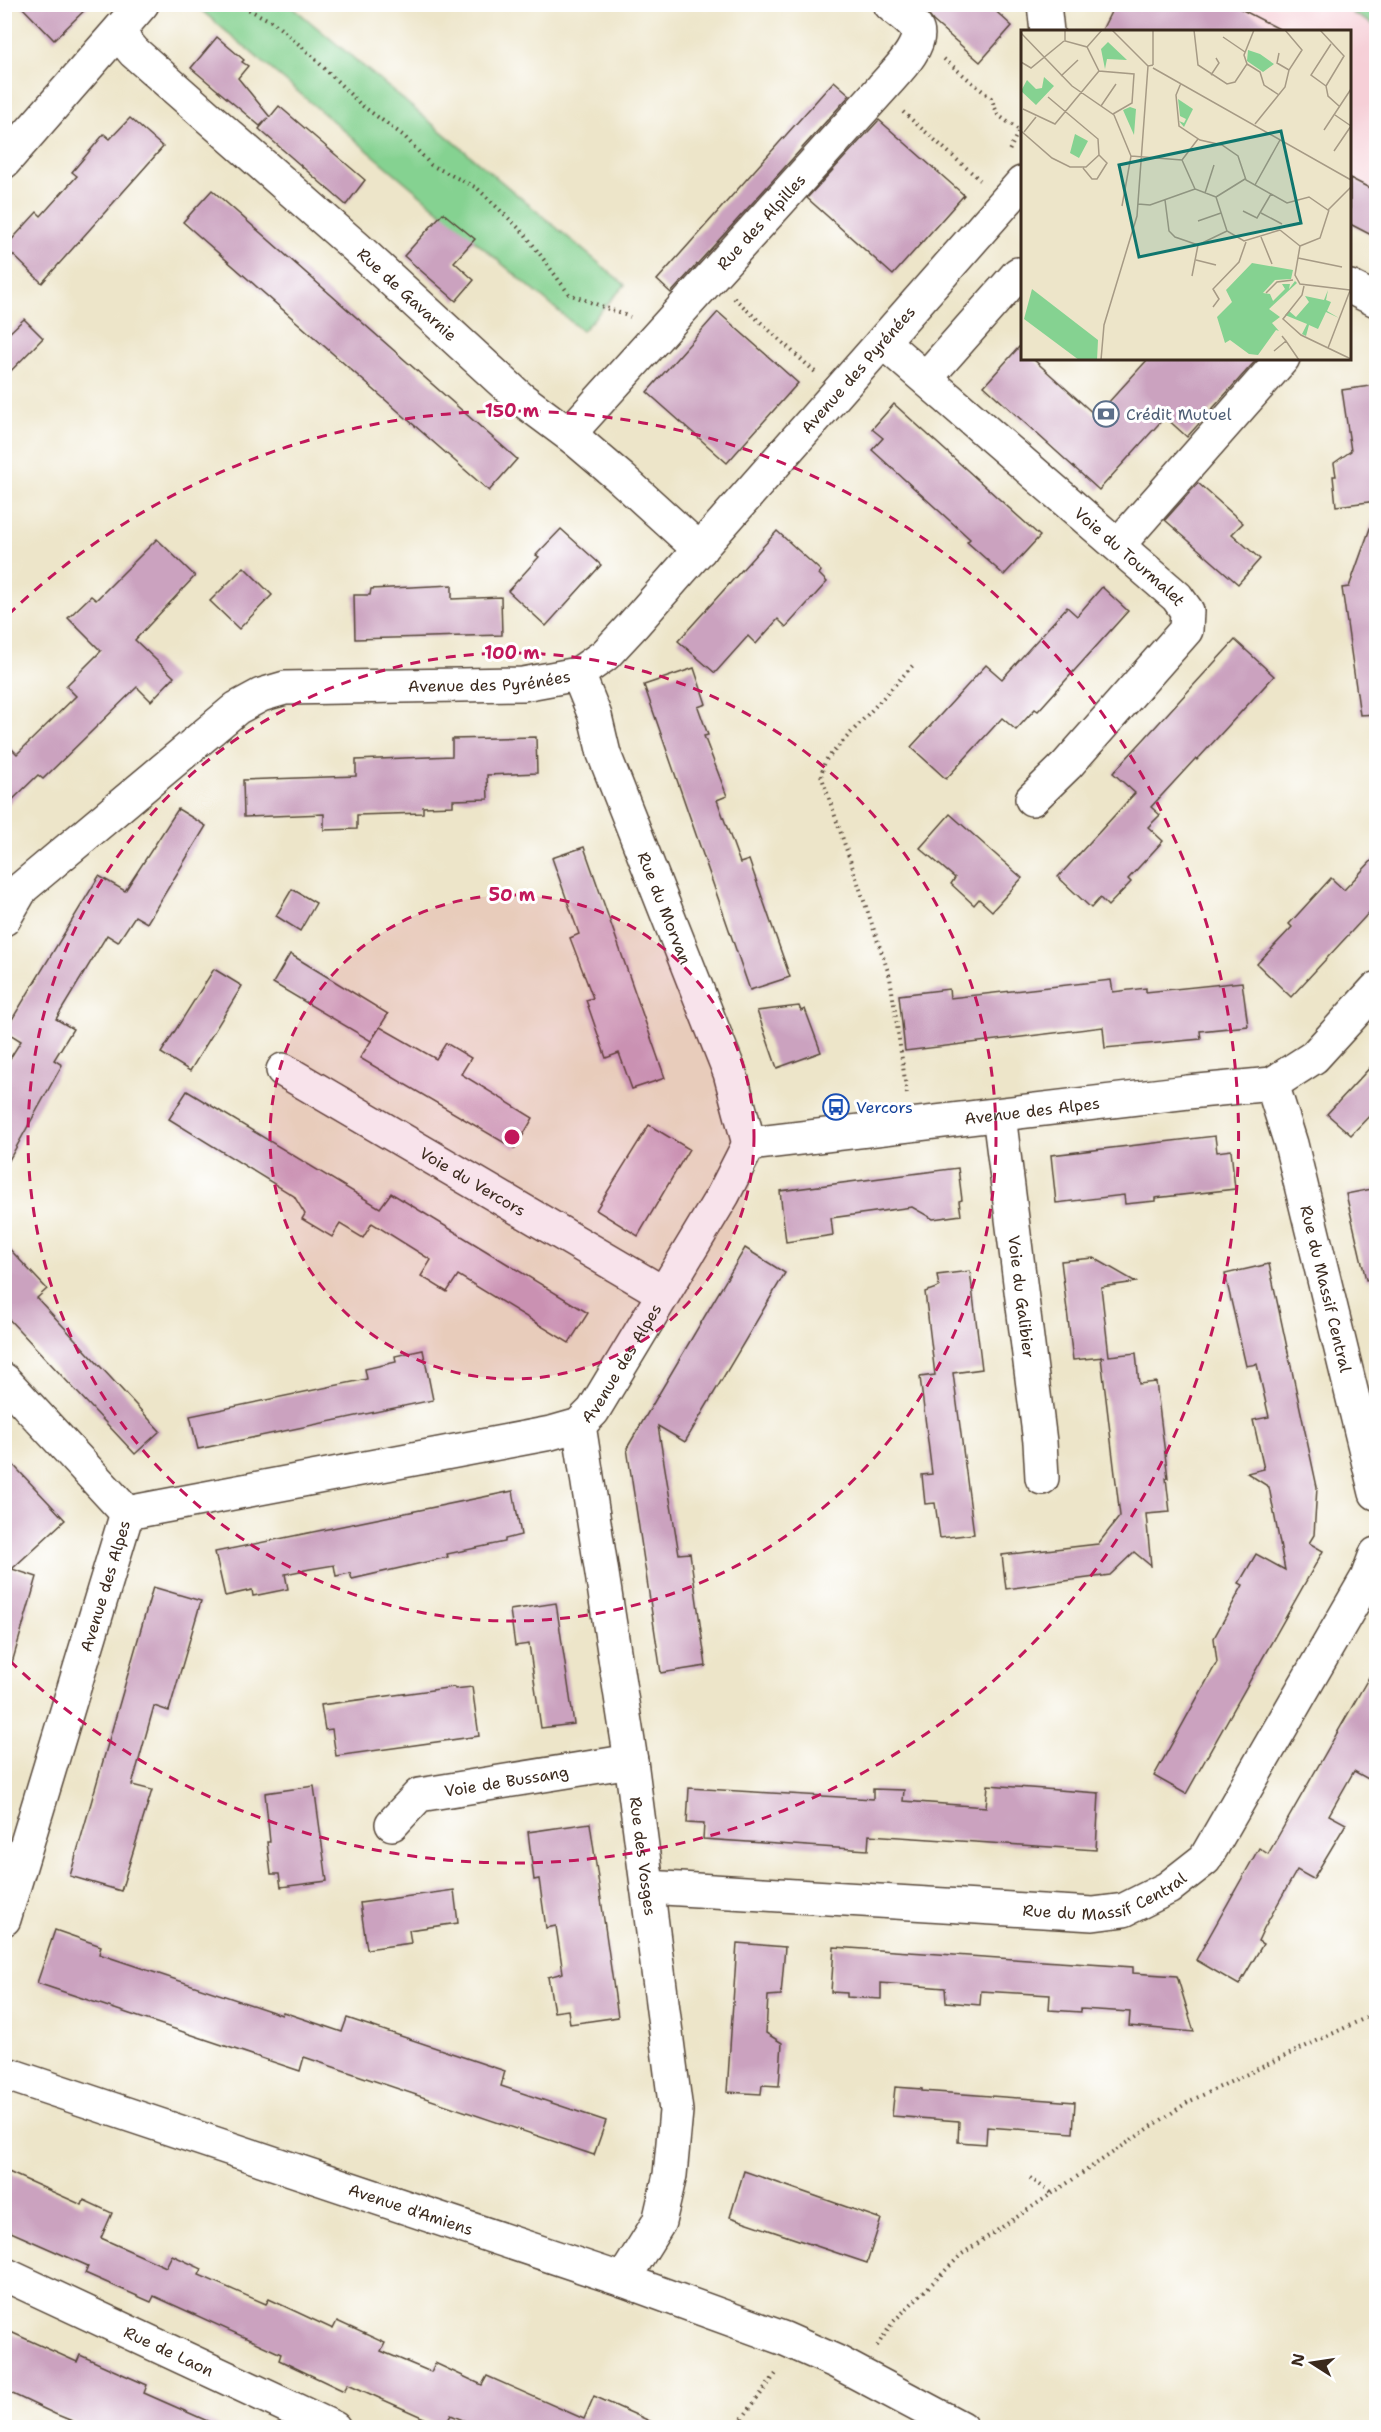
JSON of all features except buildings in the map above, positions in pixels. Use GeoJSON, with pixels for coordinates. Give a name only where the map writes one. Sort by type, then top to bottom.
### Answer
{"type":"FeatureCollection","features":[{"type":"Feature","properties":{"kind":"street"},"geometry":{"type":"LineString","coordinates":[[4,162],[142,4]]}},
{"type":"Feature","properties":{"kind":"street"},"geometry":{"type":"LineString","coordinates":[[890,4],[916,28],[918,37]]}},
{"type":"Feature","properties":{"kind":"street"},"geometry":{"type":"LineString","coordinates":[[1044,4],[1047,30]]}},
{"type":"Feature","properties":{"kind":"street","name":"Rue de Gavarnie"},"geometry":{"type":"LineString","coordinates":[[118,33],[134,52],[357,248],[520,398],[575,439],[700,550]]}},
{"type":"Feature","properties":{"kind":"street","name":"Rue des Alpilles"},"geometry":{"type":"LineString","coordinates":[[575,439],[578,423],[882,88],[915,48],[918,37]]}},
{"type":"Feature","properties":{"kind":"street","name":"Avenue des Pyrénées"},"geometry":{"type":"LineString","coordinates":[[4,919],[22,888],[237,708],[261,695],[285,688],[523,684],[578,674],[606,654],[883,342],[1012,180]]}},
{"type":"Feature","properties":{"kind":"street"},"geometry":{"type":"LineString","coordinates":[[926,378],[1018,274],[1021,275]]}},
{"type":"Feature","properties":{"kind":"street"},"geometry":{"type":"LineString","coordinates":[[1351,287],[1377,300]]}},
{"type":"Feature","properties":{"kind":"street","name":"Voie du Tourmalet"},"geometry":{"type":"LineString","coordinates":[[883,342],[1119,544],[1177,597],[1187,611],[1186,630],[1067,765],[1032,800]]}},
{"type":"Feature","properties":{"kind":"street"},"geometry":{"type":"LineString","coordinates":[[1119,544],[1281,360]]}},
{"type":"Feature","properties":{"kind":"street","name":"Rue du Morvan"},"geometry":{"type":"LineString","coordinates":[[578,674],[595,716],[604,754],[730,1073],[749,1144]]}},
{"type":"Feature","properties":{"kind":"street","name":"Avenue des Alpes"},"geometry":{"type":"LineString","coordinates":[[4,1919],[127,1514],[540,1435],[579,1425],[593,1411],[723,1196],[749,1144],[1272,1084],[1314,1057],[1377,989]]}},
{"type":"Feature","properties":{"kind":"street","name":"Voie du Vercors"},"geometry":{"type":"LineString","coordinates":[[282,1070],[663,1293]]}},
{"type":"Feature","properties":{"kind":"street","name":"Rue du Massif Central"},"geometry":{"type":"LineString","coordinates":[[1272,1084],[1291,1144],[1377,1493]]}},
{"type":"Feature","properties":{"kind":"street","name":"Voie du Galibier"},"geometry":{"type":"LineString","coordinates":[[999,1115],[1039,1431],[1042,1478]]}},
{"type":"Feature","properties":{"kind":"street"},"geometry":{"type":"LineString","coordinates":[[4,1380],[127,1514]]}},
{"type":"Feature","properties":{"kind":"street","name":"Rue des Vosges"},"geometry":{"type":"LineString","coordinates":[[579,1425],[631,1761],[676,2110],[670,2175],[659,2222],[623,2280]]}},
{"type":"Feature","properties":{"kind":"street","name":"Rue du Massif Central"},"geometry":{"type":"LineString","coordinates":[[647,1887],[1093,1914],[1124,1910],[1167,1888],[1205,1859],[1367,1578],[1377,1554]]}},
{"type":"Feature","properties":{"kind":"street","name":"Voie de Bussang"},"geometry":{"type":"LineString","coordinates":[[392,1824],[419,1796],[631,1761]]}},
{"type":"Feature","properties":{"kind":"street","name":"Avenue d'Amiens"},"geometry":{"type":"LineString","coordinates":[[4,2073],[623,2280],[806,2348],[961,2427]]}},
{"type":"Feature","properties":{"kind":"street","name":"Rue de Laon"},"geometry":{"type":"LineString","coordinates":[[4,2274],[334,2427]]}},
{"type":"Feature","properties":{"kind":"path"},"geometry":{"type":"LineString","coordinates":[[238,4],[273,22],[310,54],[361,105],[404,136],[431,165],[477,188],[525,234],[569,294],[626,315],[658,335]]}},
{"type":"Feature","properties":{"kind":"path"},"geometry":{"type":"LineString","coordinates":[[882,88],[891,102],[985,185],[1012,180],[1019,130],[998,115],[991,98],[918,37]]}},
{"type":"Feature","properties":{"kind":"path"},"geometry":{"type":"LineString","coordinates":[[712,277],[838,393]]}},
{"type":"Feature","properties":{"kind":"path"},"geometry":{"type":"LineString","coordinates":[[909,1125],[907,1090],[890,976],[820,775],[825,761],[915,663]]}},
{"type":"Feature","properties":{"kind":"path"},"geometry":{"type":"LineString","coordinates":[[863,2376],[872,2353],[892,2322],[962,2254],[1188,2102],[1377,2013]]}},
{"type":"Feature","properties":{"kind":"path"},"geometry":{"type":"LineString","coordinates":[[1030,2178],[1053,2194]]}},
{"type":"Feature","properties":{"kind":"path"},"geometry":{"type":"LineString","coordinates":[[735,2427],[772,2381],[806,2348]]}},
{"type":"Feature","properties":{"kind":"shaded area"},"geometry":{"type":"Polygon","coordinates":[[[1115,5],[1376,5],[1376,192],[1351,179],[1351,30],[1102,30],[1115,5]]]}},
{"type":"Feature","properties":{"kind":"green space"},"geometry":{"type":"Polygon","coordinates":[[[195,5],[290,5],[625,285],[582,331],[195,5]]]}},
{"type":"Feature","properties":{"kind":"green space"},"geometry":{"type":"Polygon","coordinates":[[[1356,5],[1376,5],[1376,26],[1352,13],[1356,5]]]}},
{"type":"Feature","properties":{"kind":"place","name":"Crédit Mutuel"},"geometry":{"type":"Point","coordinates":[1106,414]}},
{"type":"Feature","properties":{"kind":"place","name":"Vercors"},"geometry":{"type":"Point","coordinates":[836,1107]}}]}
